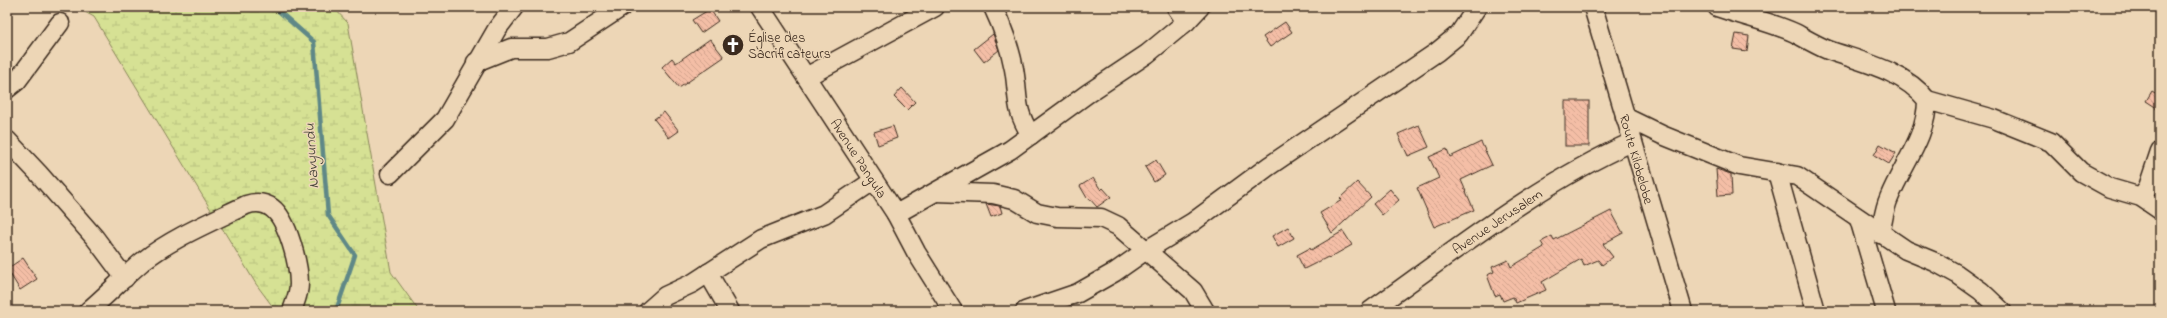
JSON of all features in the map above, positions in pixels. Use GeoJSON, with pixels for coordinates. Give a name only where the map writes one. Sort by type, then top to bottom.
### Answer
{"type":"FeatureCollection","features":[{"type":"Feature","properties":{"kind":"street"},"geometry":{"type":"LineString","coordinates":[[390,174],[445,119],[476,62],[497,29],[514,7]]}},
{"type":"Feature","properties":{"kind":"street"},"geometry":{"type":"LineString","coordinates":[[476,62],[511,48],[548,48],[569,42],[622,7]]}},
{"type":"Feature","properties":{"kind":"street","name":"Avenue Pangula"},"geometry":{"type":"LineString","coordinates":[[760,7],[896,214],[916,252],[953,311]]}},
{"type":"Feature","properties":{"kind":"street"},"geometry":{"type":"LineString","coordinates":[[806,77],[935,7]]}},
{"type":"Feature","properties":{"kind":"street"},"geometry":{"type":"LineString","coordinates":[[993,7],[1007,43],[1014,69],[1018,110],[1031,135]]}},
{"type":"Feature","properties":{"kind":"street"},"geometry":{"type":"LineString","coordinates":[[896,214],[1010,150],[1087,94],[1147,54],[1181,14],[1200,7]]}},
{"type":"Feature","properties":{"kind":"street"},"geometry":{"type":"LineString","coordinates":[[1025,311],[1078,293],[1115,272],[1145,250],[1193,222],[1275,161],[1437,52],[1459,34],[1477,7]]}},
{"type":"Feature","properties":{"kind":"street","name":"Route Kilobelobe"},"geometry":{"type":"LineString","coordinates":[[1593,7],[1683,311]]}},
{"type":"Feature","properties":{"kind":"street"},"geometry":{"type":"LineString","coordinates":[[1717,7],[1795,34],[1811,43],[1886,71],[1907,81],[1918,89],[1927,100],[1994,118],[2051,142],[2082,172],[2110,188],[2141,197],[2160,210]]}},
{"type":"Feature","properties":{"kind":"street"},"geometry":{"type":"LineString","coordinates":[[7,89],[17,81],[60,23]]}},
{"type":"Feature","properties":{"kind":"street"},"geometry":{"type":"LineString","coordinates":[[1880,234],[1890,196],[1916,148],[1925,120],[1927,100]]}},
{"type":"Feature","properties":{"kind":"street"},"geometry":{"type":"LineString","coordinates":[[1625,117],[1662,135],[1739,166],[1797,176],[1880,234],[1906,250],[1935,262],[1957,274],[1981,291],[2002,311]]}},
{"type":"Feature","properties":{"kind":"street"},"geometry":{"type":"LineString","coordinates":[[7,140],[40,174],[95,238],[125,278]]}},
{"type":"Feature","properties":{"kind":"street","name":"Avenue Jerusalem"},"geometry":{"type":"LineString","coordinates":[[1370,311],[1487,226],[1548,186],[1583,164],[1632,142]]}},
{"type":"Feature","properties":{"kind":"street"},"geometry":{"type":"LineString","coordinates":[[2141,197],[2148,187],[2160,151]]}},
{"type":"Feature","properties":{"kind":"street"},"geometry":{"type":"LineString","coordinates":[[1777,172],[1816,311]]}},
{"type":"Feature","properties":{"kind":"street"},"geometry":{"type":"LineString","coordinates":[[648,311],[665,296],[708,274],[761,239],[824,214],[873,181]]}},
{"type":"Feature","properties":{"kind":"street"},"geometry":{"type":"LineString","coordinates":[[935,192],[993,194],[1014,199],[1037,213],[1057,217],[1101,218],[1118,226],[1193,291],[1205,311]]}},
{"type":"Feature","properties":{"kind":"street"},"geometry":{"type":"LineString","coordinates":[[88,311],[144,261],[179,238],[246,205],[261,203],[272,208],[281,219],[295,254],[299,282],[298,292],[292,311]]}},
{"type":"Feature","properties":{"kind":"street"},"geometry":{"type":"LineString","coordinates":[[1859,219],[1886,311]]}},
{"type":"Feature","properties":{"kind":"street"},"geometry":{"type":"LineString","coordinates":[[708,274],[730,311]]}},
{"type":"Feature","properties":{"kind":"green space"},"geometry":{"type":"Polygon","coordinates":[[[76,7],[333,7],[348,23],[391,272],[419,311],[276,311],[256,284],[94,17],[76,7]]]}},
{"type":"Feature","properties":{"kind":"building"},"geometry":{"type":"Polygon","coordinates":[[[710,9],[718,21],[701,33],[692,20],[710,9]]]}},
{"type":"Feature","properties":{"kind":"building"},"geometry":{"type":"Polygon","coordinates":[[[1285,22],[1292,32],[1270,47],[1263,37],[1285,22]]]}},
{"type":"Feature","properties":{"kind":"building"},"geometry":{"type":"Polygon","coordinates":[[[993,34],[999,50],[984,62],[974,49],[993,34]]]}},
{"type":"Feature","properties":{"kind":"building"},"geometry":{"type":"Polygon","coordinates":[[[1736,34],[1749,36],[1747,51],[1733,49],[1736,34]]]}},
{"type":"Feature","properties":{"kind":"building"},"geometry":{"type":"Polygon","coordinates":[[[710,39],[724,57],[679,88],[662,67],[672,58],[676,63],[710,39]]]}},
{"type":"Feature","properties":{"kind":"building"},"geometry":{"type":"Polygon","coordinates":[[[902,88],[915,102],[907,110],[894,97],[902,88]]]}},
{"type":"Feature","properties":{"kind":"building"},"geometry":{"type":"Polygon","coordinates":[[[2152,91],[2160,96],[2160,110],[2146,101],[2152,91]]]}},
{"type":"Feature","properties":{"kind":"building"},"geometry":{"type":"Polygon","coordinates":[[[1565,101],[1589,101],[1589,146],[1565,146],[1565,101]]]}},
{"type":"Feature","properties":{"kind":"building"},"geometry":{"type":"Polygon","coordinates":[[[664,112],[679,131],[669,138],[654,119],[664,112]]]}},
{"type":"Feature","properties":{"kind":"building"},"geometry":{"type":"Polygon","coordinates":[[[1419,125],[1429,147],[1408,156],[1398,134],[1419,125]]]}},
{"type":"Feature","properties":{"kind":"building"},"geometry":{"type":"Polygon","coordinates":[[[893,126],[897,138],[878,145],[874,132],[893,126]]]}},
{"type":"Feature","properties":{"kind":"building"},"geometry":{"type":"Polygon","coordinates":[[[1481,142],[1492,165],[1461,180],[1474,210],[1434,227],[1417,188],[1439,178],[1429,157],[1447,149],[1450,157],[1481,142]]]}},
{"type":"Feature","properties":{"kind":"building"},"geometry":{"type":"Polygon","coordinates":[[[1880,144],[1896,153],[1889,164],[1874,155],[1880,144]]]}},
{"type":"Feature","properties":{"kind":"building"},"geometry":{"type":"Polygon","coordinates":[[[1156,160],[1165,175],[1154,182],[1145,167],[1156,160]]]}},
{"type":"Feature","properties":{"kind":"building"},"geometry":{"type":"Polygon","coordinates":[[[1716,169],[1731,174],[1732,195],[1718,196],[1716,169]]]}},
{"type":"Feature","properties":{"kind":"building"},"geometry":{"type":"Polygon","coordinates":[[[1093,178],[1101,190],[1103,188],[1111,197],[1097,207],[1088,197],[1087,198],[1080,186],[1093,178]]]}},
{"type":"Feature","properties":{"kind":"building"},"geometry":{"type":"Polygon","coordinates":[[[1357,182],[1371,197],[1332,233],[1320,213],[1342,200],[1340,198],[1357,182]]]}},
{"type":"Feature","properties":{"kind":"building"},"geometry":{"type":"Polygon","coordinates":[[[1390,189],[1399,200],[1382,215],[1373,204],[1390,189]]]}},
{"type":"Feature","properties":{"kind":"building"},"geometry":{"type":"Polygon","coordinates":[[[986,204],[1000,206],[1002,213],[991,217],[986,204]]]}},
{"type":"Feature","properties":{"kind":"building"},"geometry":{"type":"Polygon","coordinates":[[[1611,211],[1623,233],[1603,244],[1613,257],[1602,265],[1598,260],[1584,266],[1581,259],[1542,282],[1546,290],[1516,303],[1513,297],[1503,301],[1500,294],[1495,296],[1487,275],[1494,272],[1492,267],[1508,260],[1511,267],[1544,247],[1541,242],[1552,236],[1554,240],[1611,211]]]}},
{"type":"Feature","properties":{"kind":"building"},"geometry":{"type":"Polygon","coordinates":[[[1288,227],[1294,238],[1278,247],[1272,236],[1288,227]]]}},
{"type":"Feature","properties":{"kind":"building"},"geometry":{"type":"Polygon","coordinates":[[[1343,231],[1352,245],[1329,258],[1328,257],[1304,269],[1297,255],[1310,248],[1311,250],[1343,231]]]}},
{"type":"Feature","properties":{"kind":"building"},"geometry":{"type":"Polygon","coordinates":[[[23,258],[37,279],[20,290],[7,269],[23,258]]]}},
{"type":"Feature","properties":{"kind":"waterway","name":"Navyundu"},"geometry":{"type":"LineString","coordinates":[[274,7],[314,42],[328,215],[355,255],[336,311]]}},
{"type":"Feature","properties":{"kind":"place","name":"Église des Sacrificateurs"},"geometry":{"type":"Point","coordinates":[733,45]}}]}
